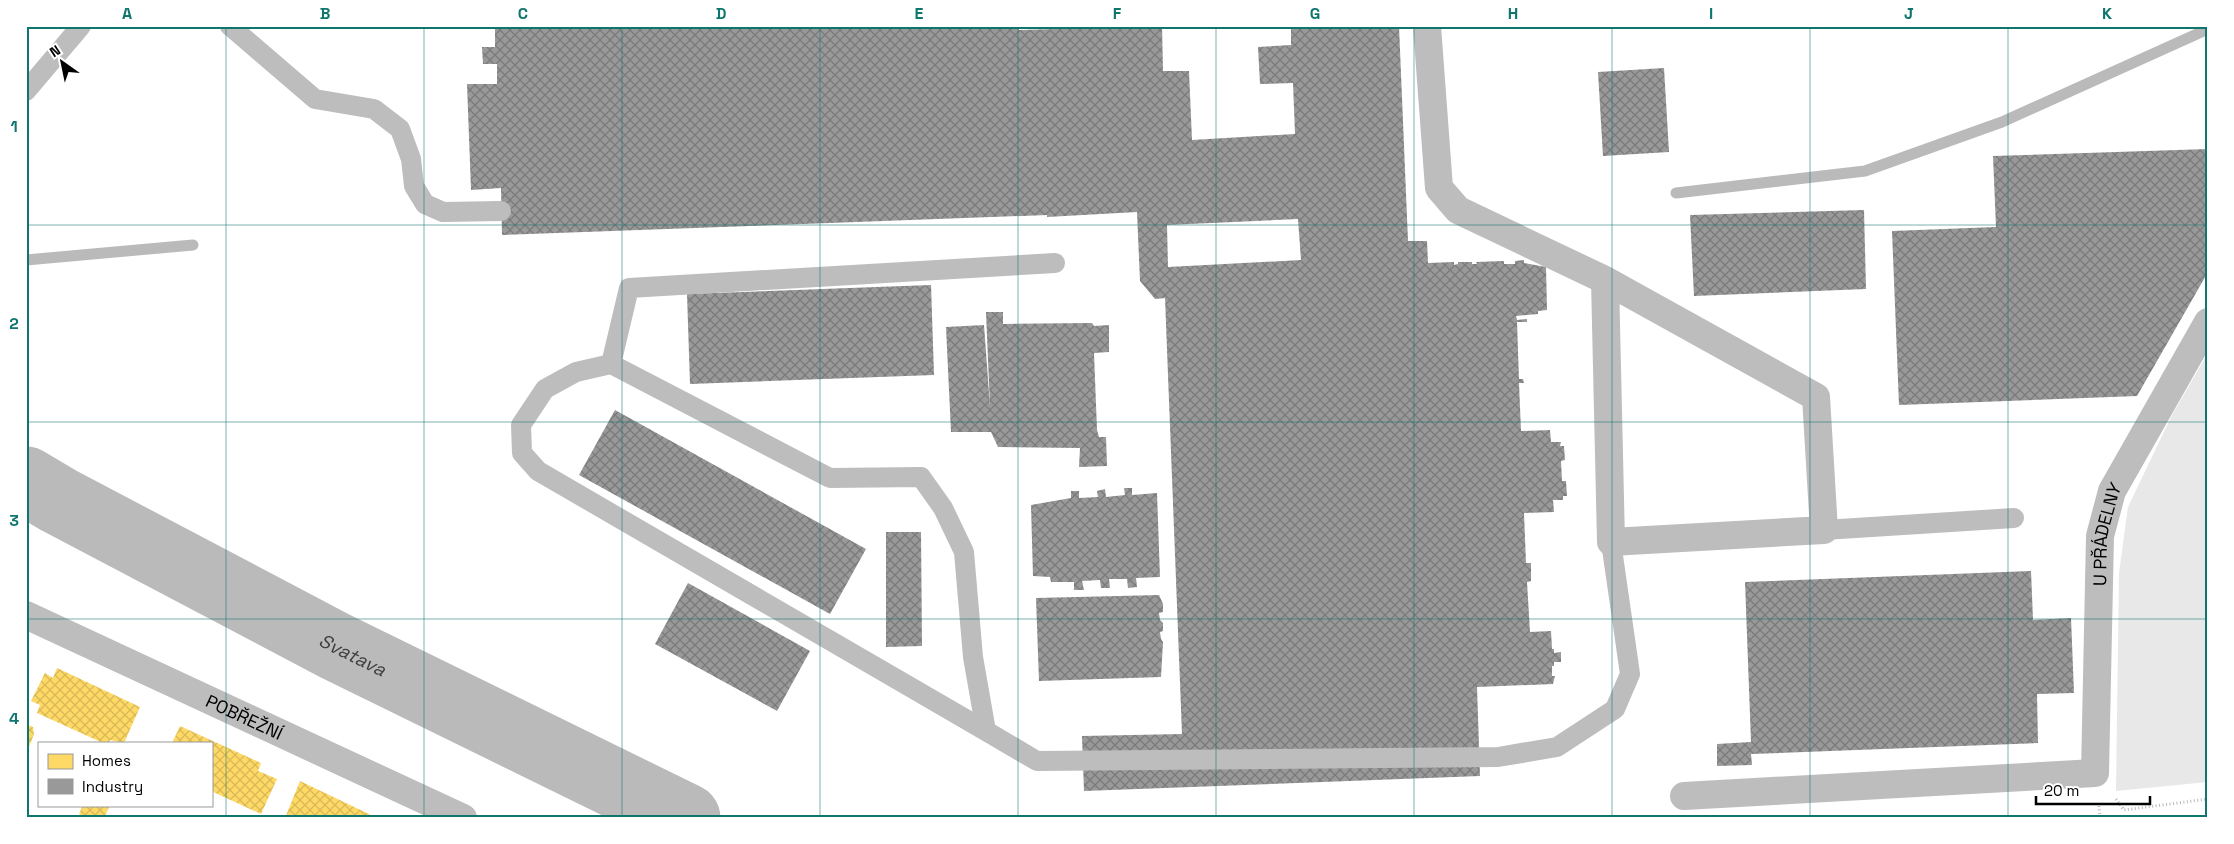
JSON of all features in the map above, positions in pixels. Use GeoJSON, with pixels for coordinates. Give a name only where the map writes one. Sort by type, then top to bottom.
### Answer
{"type":"FeatureCollection","features":[{"type":"Feature","properties":{"kind":"street"},"geometry":{"type":"LineString","coordinates":[[1427,26],[1439,188],[1458,210],[1605,280],[1816,397],[1824,530],[1612,542],[1605,280]]}},
{"type":"Feature","properties":{"kind":"street","name":"U PŘÁDELNY"},"geometry":{"type":"LineString","coordinates":[[2095,773],[2100,536],[2112,491],[2208,322]]}},
{"type":"Feature","properties":{"kind":"street","name":"POBŘEŽNÍ"},"geometry":{"type":"LineString","coordinates":[[26,615],[463,818]]}},
{"type":"Feature","properties":{"kind":"street"},"geometry":{"type":"LineString","coordinates":[[1684,796],[2095,773]]}},
{"type":"Feature","properties":{"kind":"lane"},"geometry":{"type":"LineString","coordinates":[[26,91],[80,26]]}},
{"type":"Feature","properties":{"kind":"lane"},"geometry":{"type":"LineString","coordinates":[[230,26],[315,99],[374,109],[400,129],[410,159],[414,186],[425,204],[443,212],[501,211]]}},
{"type":"Feature","properties":{"kind":"lane"},"geometry":{"type":"LineString","coordinates":[[611,364],[629,288],[1055,263]]}},
{"type":"Feature","properties":{"kind":"lane"},"geometry":{"type":"LineString","coordinates":[[986,731],[973,657],[964,552],[943,508],[920,477],[830,478],[611,364],[576,372],[545,389],[521,425],[522,453],[538,471],[1037,761],[1498,757],[1557,747],[1616,709],[1630,674],[1612,542]]}},
{"type":"Feature","properties":{"kind":"lane"},"geometry":{"type":"LineString","coordinates":[[1824,530],[2014,518]]}},
{"type":"Feature","properties":{"kind":"path"},"geometry":{"type":"LineString","coordinates":[[2095,773],[2124,810],[2208,799]]}},
{"type":"Feature","properties":{"kind":"shaded area"},"geometry":{"type":"Polygon","coordinates":[[[2208,353],[2208,782],[2116,791],[2119,573],[2128,507],[2172,415],[2208,353]]]}},
{"type":"Feature","properties":{"kind":"building: Homes"},"geometry":{"type":"Polygon","coordinates":[[[57,668],[140,707],[124,742],[110,740],[109,742],[101,742],[37,713],[40,705],[31,701],[45,673],[53,678],[57,668]]]}},
{"type":"Feature","properties":{"kind":"building: Homes"},"geometry":{"type":"Polygon","coordinates":[[[26,724],[33,727],[34,734],[26,755],[26,724]]]}},
{"type":"Feature","properties":{"kind":"building: Homes"},"geometry":{"type":"Polygon","coordinates":[[[180,726],[261,763],[258,771],[277,779],[261,814],[212,791],[212,742],[172,742],[180,726]]]}},
{"type":"Feature","properties":{"kind":"building: Homes"},"geometry":{"type":"Polygon","coordinates":[[[300,781],[373,816],[372,818],[285,818],[300,781]]]}},
{"type":"Feature","properties":{"kind":"building: Homes"},"geometry":{"type":"Polygon","coordinates":[[[83,806],[110,806],[104,818],[86,818],[79,814],[83,806]]]}},
{"type":"Feature","properties":{"kind":"building: Industry"},"geometry":{"type":"Polygon","coordinates":[[[495,26],[1019,26],[1019,30],[1162,26],[1163,71],[1189,71],[1192,140],[1295,134],[1293,83],[1260,84],[1258,47],[1291,45],[1291,26],[1399,26],[1408,241],[1427,241],[1428,263],[1454,262],[1454,265],[1458,264],[1458,262],[1477,264],[1476,262],[1504,261],[1504,264],[1515,264],[1515,261],[1524,260],[1524,263],[1546,267],[1547,310],[1538,311],[1538,314],[1516,316],[1517,320],[1527,319],[1527,322],[1517,322],[1519,379],[1523,379],[1524,383],[1519,383],[1521,431],[1550,430],[1551,442],[1561,442],[1560,446],[1564,446],[1565,460],[1561,461],[1562,481],[1566,481],[1567,496],[1563,496],[1563,500],[1553,500],[1554,512],[1524,513],[1526,563],[1531,563],[1531,581],[1527,582],[1530,632],[1551,631],[1552,649],[1554,649],[1554,653],[1561,652],[1561,662],[1554,662],[1554,666],[1552,666],[1552,676],[1555,676],[1553,684],[1477,687],[1480,776],[1084,791],[1082,736],[1182,734],[1165,298],[1155,299],[1140,281],[1137,212],[1047,217],[1047,215],[502,235],[501,188],[471,190],[467,84],[497,84],[497,64],[483,64],[482,47],[495,47],[495,26]],[[1298,219],[1167,225],[1168,267],[1301,260],[1298,219]]]}},
{"type":"Feature","properties":{"kind":"building: Industry"},"geometry":{"type":"Polygon","coordinates":[[[1664,68],[1669,152],[1603,156],[1598,72],[1664,68]]]}},
{"type":"Feature","properties":{"kind":"building: Industry"},"geometry":{"type":"Polygon","coordinates":[[[2208,149],[2208,272],[2137,396],[1899,405],[1892,231],[1996,227],[1993,156],[2208,149]]]}},
{"type":"Feature","properties":{"kind":"building: Industry"},"geometry":{"type":"Polygon","coordinates":[[[1864,210],[1866,289],[1694,296],[1690,215],[1864,210]]]}},
{"type":"Feature","properties":{"kind":"building: Industry"},"geometry":{"type":"Polygon","coordinates":[[[931,285],[934,375],[690,384],[687,294],[931,285]]]}},
{"type":"Feature","properties":{"kind":"building: Industry"},"geometry":{"type":"Polygon","coordinates":[[[986,312],[1003,312],[1003,324],[1092,323],[1094,326],[1109,325],[1109,352],[1094,353],[1097,430],[1099,437],[1106,437],[1107,466],[1079,467],[1080,448],[998,447],[991,432],[951,432],[946,327],[984,325],[990,407],[986,312]]]}},
{"type":"Feature","properties":{"kind":"building: Industry"},"geometry":{"type":"Polygon","coordinates":[[[615,410],[866,549],[830,614],[579,475],[615,410]]]}},
{"type":"Feature","properties":{"kind":"building: Industry"},"geometry":{"type":"Polygon","coordinates":[[[1124,488],[1132,488],[1132,495],[1157,493],[1160,577],[1136,578],[1137,587],[1128,588],[1127,579],[1109,579],[1110,588],[1101,588],[1100,580],[1082,581],[1084,590],[1074,590],[1074,582],[1051,582],[1050,577],[1033,576],[1031,505],[1071,498],[1071,491],[1079,491],[1079,498],[1098,497],[1097,491],[1105,489],[1106,497],[1125,495],[1124,488]]]}},
{"type":"Feature","properties":{"kind":"building: Industry"},"geometry":{"type":"Polygon","coordinates":[[[886,532],[921,532],[922,646],[886,647],[886,532]]]}},
{"type":"Feature","properties":{"kind":"building: Industry"},"geometry":{"type":"Polygon","coordinates":[[[2031,571],[2033,620],[2071,618],[2074,693],[2037,694],[2038,743],[1751,754],[1752,765],[1717,766],[1717,744],[1751,742],[1745,582],[2031,571]]]}},
{"type":"Feature","properties":{"kind":"building: Industry"},"geometry":{"type":"Polygon","coordinates":[[[688,583],[810,651],[777,711],[655,644],[688,583]]]}},
{"type":"Feature","properties":{"kind":"building: Industry"},"geometry":{"type":"Polygon","coordinates":[[[1159,595],[1163,604],[1163,612],[1159,613],[1160,620],[1163,623],[1163,631],[1160,632],[1163,642],[1161,677],[1039,681],[1036,598],[1159,595]]]}},
{"type":"Feature","properties":{"kind":"waterway"},"geometry":{"type":"LineString","coordinates":[[1676,193],[1865,171],[2002,122],[2208,29]]}},
{"type":"Feature","properties":{"kind":"waterway"},"geometry":{"type":"LineString","coordinates":[[26,260],[193,245]]}},
{"type":"Feature","properties":{"kind":"waterway","name":"Svatava"},"geometry":{"type":"LineString","coordinates":[[26,481],[58,500],[335,646],[686,818]]}}]}
